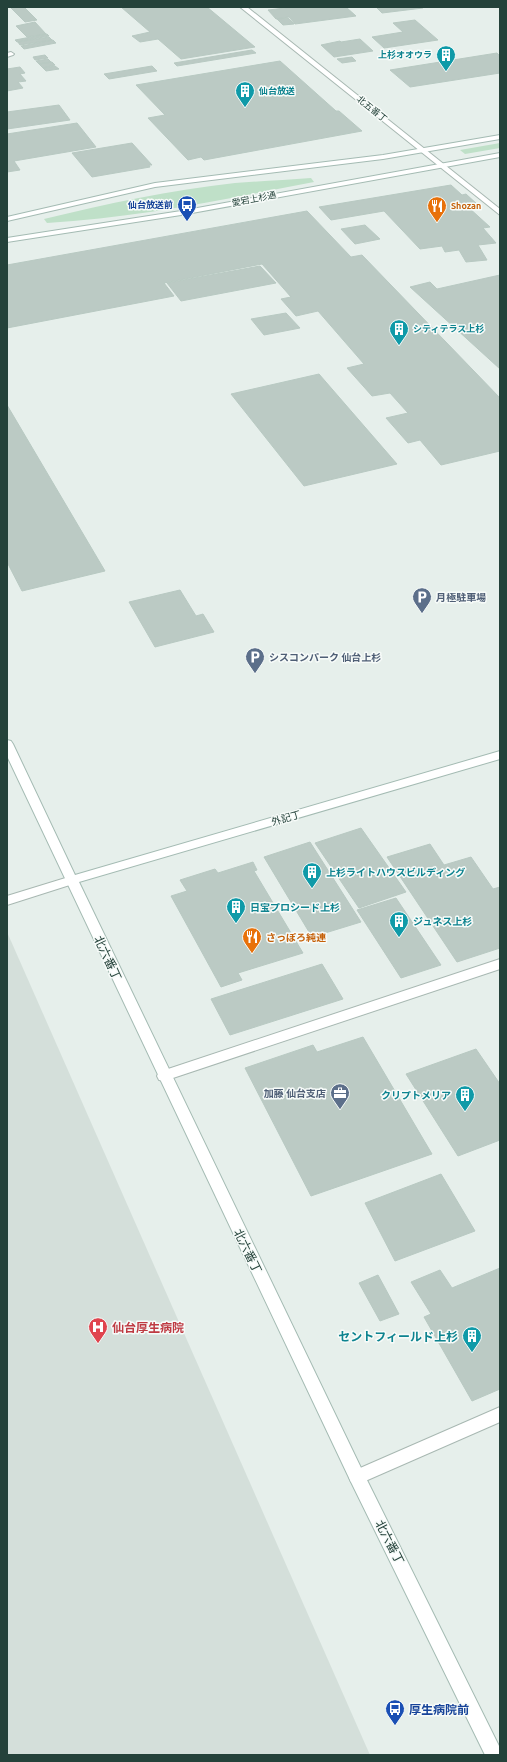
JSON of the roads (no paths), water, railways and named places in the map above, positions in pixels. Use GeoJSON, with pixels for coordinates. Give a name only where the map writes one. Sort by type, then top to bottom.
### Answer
{"type":"FeatureCollection","features":[{"type":"Feature","properties":{"kind":"street","name":"北五番丁"},"geometry":{"type":"LineString","coordinates":[[243,7],[500,213]]}},
{"type":"Feature","properties":{"kind":"street"},"geometry":{"type":"LineString","coordinates":[[7,219],[156,185],[383,158],[500,137]]}},
{"type":"Feature","properties":{"kind":"street","name":"愛宕上杉通"},"geometry":{"type":"LineString","coordinates":[[7,240],[181,213],[500,155]]}},
{"type":"Feature","properties":{"kind":"street","name":"北六番丁"},"geometry":{"type":"LineString","coordinates":[[7,744],[164,1076],[357,1477],[494,1755]]}},
{"type":"Feature","properties":{"kind":"street","name":"外記丁"},"geometry":{"type":"LineString","coordinates":[[7,901],[72,880],[500,755]]}},
{"type":"Feature","properties":{"kind":"street"},"geometry":{"type":"LineString","coordinates":[[164,1076],[500,964]]}},
{"type":"Feature","properties":{"kind":"street"},"geometry":{"type":"LineString","coordinates":[[357,1477],[500,1414]]}},
{"type":"Feature","properties":{"kind":"place","name":"上杉オオウラ"},"geometry":{"type":"Point","coordinates":[446,72]}},
{"type":"Feature","properties":{"kind":"place","name":"仙台放送"},"geometry":{"type":"Point","coordinates":[245,108]}},
{"type":"Feature","properties":{"kind":"place","name":"仙台放送前"},"geometry":{"type":"Point","coordinates":[187,222]}},
{"type":"Feature","properties":{"kind":"place","name":"Shozan"},"geometry":{"type":"Point","coordinates":[437,223]}},
{"type":"Feature","properties":{"kind":"place","name":"シティテラス上杉"},"geometry":{"type":"Point","coordinates":[399,346]}},
{"type":"Feature","properties":{"kind":"place","name":"月極駐車場"},"geometry":{"type":"Point","coordinates":[422,614]}},
{"type":"Feature","properties":{"kind":"place","name":"シスコンパーク 仙台上杉"},"geometry":{"type":"Point","coordinates":[255,674]}},
{"type":"Feature","properties":{"kind":"place","name":"上杉ライトハウスビルディング"},"geometry":{"type":"Point","coordinates":[312,889]}},
{"type":"Feature","properties":{"kind":"place","name":"日宝プロシード上杉"},"geometry":{"type":"Point","coordinates":[236,924]}},
{"type":"Feature","properties":{"kind":"place","name":"ジュネス上杉"},"geometry":{"type":"Point","coordinates":[399,938]}},
{"type":"Feature","properties":{"kind":"place","name":"さっぽろ純連"},"geometry":{"type":"Point","coordinates":[252,954]}},
{"type":"Feature","properties":{"kind":"place","name":"加藤 仙台支店"},"geometry":{"type":"Point","coordinates":[340,1110]}},
{"type":"Feature","properties":{"kind":"place","name":"クリプトメリア"},"geometry":{"type":"Point","coordinates":[465,1112]}},
{"type":"Feature","properties":{"kind":"place","name":"仙台厚生病院"},"geometry":{"type":"Point","coordinates":[98,1344]}},
{"type":"Feature","properties":{"kind":"place","name":"セントフィールド上杉"},"geometry":{"type":"Point","coordinates":[472,1353]}},
{"type":"Feature","properties":{"kind":"place","name":"厚生病院前"},"geometry":{"type":"Point","coordinates":[395,1726]}}]}
